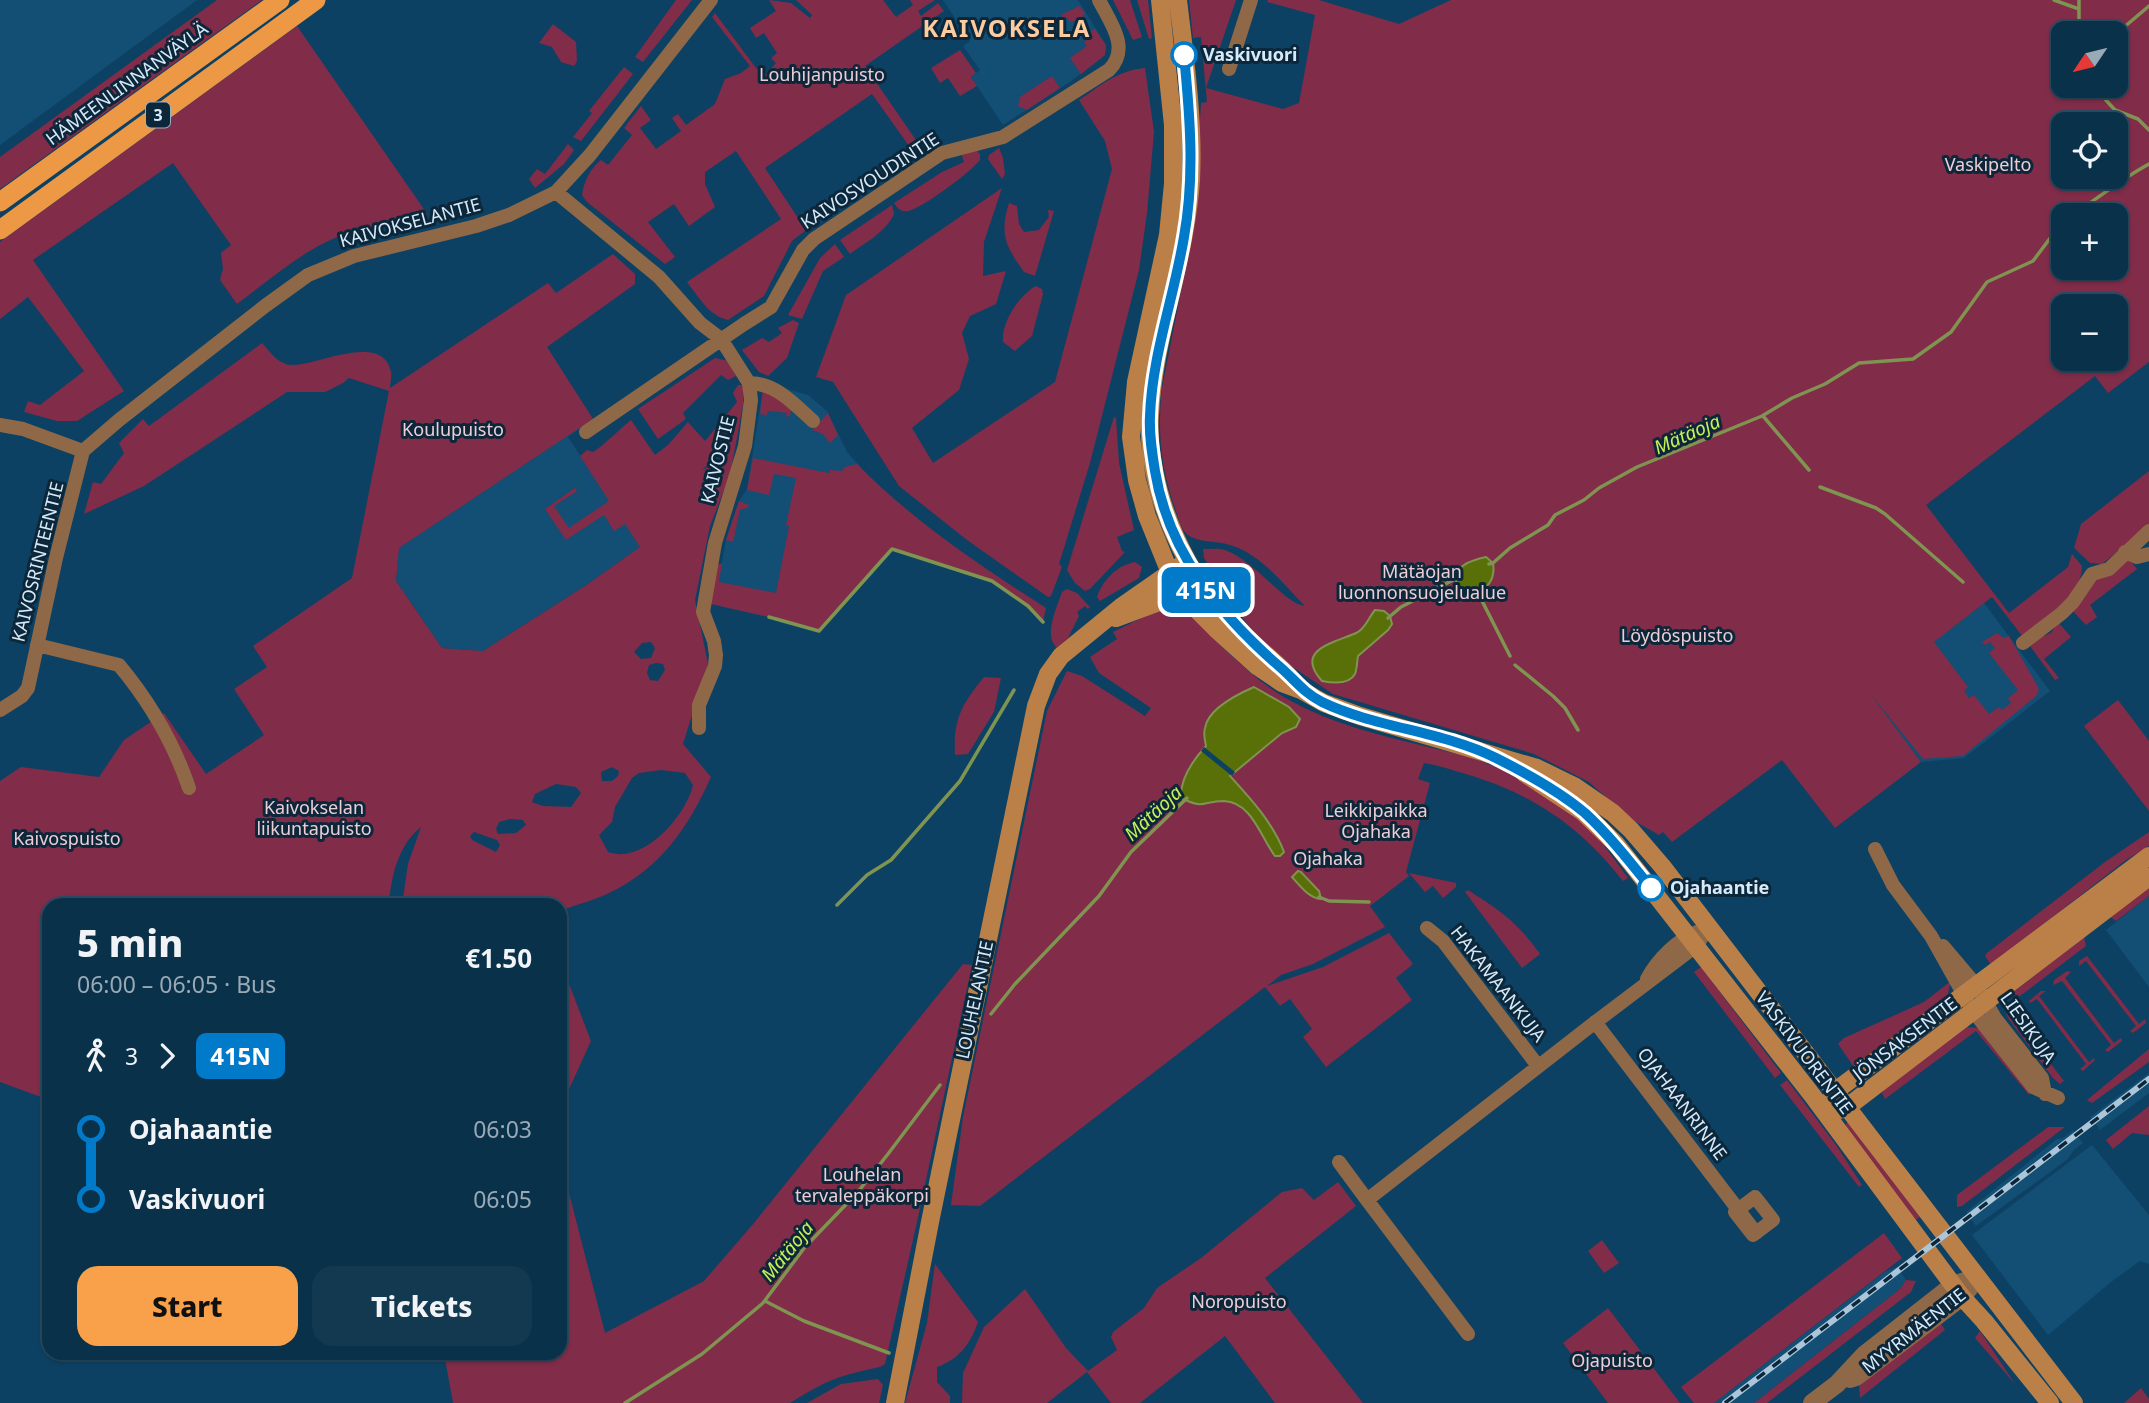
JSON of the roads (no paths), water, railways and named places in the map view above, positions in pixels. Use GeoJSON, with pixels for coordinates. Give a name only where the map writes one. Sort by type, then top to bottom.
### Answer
{"type":"FeatureCollection","features":[{"type":"Feature","properties":{"kind":"highway","name":"HÄMEENLINNANVÄYLÄ"},"geometry":{"type":"LineString","coordinates":[[0,202],[280,0]]}},
{"type":"Feature","properties":{"kind":"highway","name":"3"},"geometry":{"type":"LineString","coordinates":[[0,230],[316,0]]}},
{"type":"Feature","properties":{"kind":"main road","name":"VASKIVUORENTIE"},"geometry":{"type":"LineString","coordinates":[[1160,0],[1173,125],[1173,184],[1168,235],[1136,382],[1131,437],[1136,480],[1147,516],[1170,572],[1183,593],[1216,629],[1257,666],[1282,683],[1360,716],[1537,768],[1574,786],[1613,813],[1645,844],[2074,1403]]}},
{"type":"Feature","properties":{"kind":"main road","name":"VASKIVUORENTIE"},"geometry":{"type":"LineString","coordinates":[[1178,0],[1190,109],[1191,180],[1184,237],[1162,339],[1150,417],[1152,450],[1160,496],[1174,534],[1200,582],[1228,617],[1288,674],[1301,690]]}},
{"type":"Feature","properties":{"kind":"main road","name":"LOUHELANTIE"},"geometry":{"type":"LineString","coordinates":[[895,1403],[1036,706],[1048,674],[1061,656],[1121,607],[1187,561]]}},
{"type":"Feature","properties":{"kind":"main road","name":"LOUHELANTIE"},"geometry":{"type":"LineString","coordinates":[[1103,623],[1183,593],[1200,582]]}},
{"type":"Feature","properties":{"kind":"main road","name":"VASKIVUORENTIE"},"geometry":{"type":"LineString","coordinates":[[1493,757],[1535,779],[1583,812],[1616,844],[1825,1113],[1958,1291],[2050,1403]]}},
{"type":"Feature","properties":{"kind":"main road","name":"JÖNSAKSENTIE"},"geometry":{"type":"LineString","coordinates":[[1825,1113],[1834,1093],[2149,856]]}},
{"type":"Feature","properties":{"kind":"main road","name":"JÖNSAKSENTIE"},"geometry":{"type":"LineString","coordinates":[[1825,1113],[1846,1108],[2149,877]]}},
{"type":"Feature","properties":{"kind":"street","name":"KAIVOKSELANTIE"},"geometry":{"type":"LineString","coordinates":[[83,451],[119,420],[308,275],[354,256],[455,232],[509,215],[556,192],[590,155],[711,0]]}},
{"type":"Feature","properties":{"kind":"street","name":"KAIVOSVOUDINTIE"},"geometry":{"type":"LineString","coordinates":[[586,432],[771,307],[803,250],[822,233],[942,153],[1003,137],[1109,70],[1116,62],[1120,45],[1099,0]]}},
{"type":"Feature","properties":{"kind":"street"},"geometry":{"type":"LineString","coordinates":[[1229,69],[1251,0]]}},
{"type":"Feature","properties":{"kind":"street"},"geometry":{"type":"LineString","coordinates":[[556,192],[647,265],[706,328],[721,339],[749,383],[760,383],[778,390],[813,421]]}},
{"type":"Feature","properties":{"kind":"street","name":"KAIVOSTIE"},"geometry":{"type":"LineString","coordinates":[[699,728],[699,705],[715,666],[716,655],[714,641],[703,612],[715,543],[745,446],[751,408],[749,383]]}},
{"type":"Feature","properties":{"kind":"street"},"geometry":{"type":"LineString","coordinates":[[0,425],[14,426],[43,435],[83,451]]}},
{"type":"Feature","properties":{"kind":"street","name":"KAIVOSRINTEENTIE"},"geometry":{"type":"LineString","coordinates":[[0,710],[22,696],[28,688],[83,451]]}},
{"type":"Feature","properties":{"kind":"street"},"geometry":{"type":"LineString","coordinates":[[2023,643],[2073,602],[2092,574],[2109,569],[2149,531]]}},
{"type":"Feature","properties":{"kind":"street"},"geometry":{"type":"LineString","coordinates":[[2125,552],[2137,557],[2149,554]]}},
{"type":"Feature","properties":{"kind":"street"},"geometry":{"type":"LineString","coordinates":[[37,645],[119,665],[162,727],[189,788]]}},
{"type":"Feature","properties":{"kind":"street","name":"LIESIKUJA"},"geometry":{"type":"LineString","coordinates":[[1875,849],[1893,885],[1970,990],[2033,1087],[2051,1096]]}},
{"type":"Feature","properties":{"kind":"street"},"geometry":{"type":"LineString","coordinates":[[1367,1200],[1645,983],[1653,968],[1709,927]]}},
{"type":"Feature","properties":{"kind":"street","name":"HAKAMAANKUJA"},"geometry":{"type":"LineString","coordinates":[[1427,928],[1443,941],[1538,1066]]}},
{"type":"Feature","properties":{"kind":"street","name":"OJAHAANRINNE"},"geometry":{"type":"LineString","coordinates":[[1595,1021],[1738,1210],[1756,1233],[1773,1220],[1755,1197],[1738,1210]]}},
{"type":"Feature","properties":{"kind":"street"},"geometry":{"type":"LineString","coordinates":[[1339,1162],[1468,1334]]}},
{"type":"Feature","properties":{"kind":"street","name":"MYYRMÄENTIE"},"geometry":{"type":"LineString","coordinates":[[1812,1403],[1837,1384],[1865,1354],[1977,1277]]}},
{"type":"Feature","properties":{"kind":"waterway"},"geometry":{"type":"LineString","coordinates":[[2054,0],[2079,9]]}},
{"type":"Feature","properties":{"kind":"waterway"},"geometry":{"type":"LineString","coordinates":[[2079,0],[2079,21]]}},
{"type":"Feature","properties":{"kind":"waterway"},"geometry":{"type":"LineString","coordinates":[[2128,24],[2149,6]]}},
{"type":"Feature","properties":{"kind":"waterway"},"geometry":{"type":"LineString","coordinates":[[2104,98],[2115,110],[2138,119],[2149,130]]}},
{"type":"Feature","properties":{"kind":"waterway","name":"Mätäoja"},"geometry":{"type":"LineString","coordinates":[[2090,203],[2149,164]]}},
{"type":"Feature","properties":{"kind":"waterway","name":"Mätäoja"},"geometry":{"type":"LineString","coordinates":[[1489,564],[1548,525],[1555,515],[1637,467],[1762,416],[1792,398],[1825,384],[1859,363],[1913,359],[1951,332],[1987,282],[2033,261],[2051,237]]}},
{"type":"Feature","properties":{"kind":"waterway"},"geometry":{"type":"LineString","coordinates":[[1763,416],[1809,470]]}},
{"type":"Feature","properties":{"kind":"waterway"},"geometry":{"type":"LineString","coordinates":[[1820,487],[1876,508],[1963,582]]}},
{"type":"Feature","properties":{"kind":"waterway"},"geometry":{"type":"LineString","coordinates":[[769,617],[819,631],[892,549],[992,581],[1028,606],[1043,622]]}},
{"type":"Feature","properties":{"kind":"waterway","name":"Mätäoja"},"geometry":{"type":"LineString","coordinates":[[1388,618],[1401,607],[1457,578]]}},
{"type":"Feature","properties":{"kind":"waterway"},"geometry":{"type":"LineString","coordinates":[[1476,589],[1510,656]]}},
{"type":"Feature","properties":{"kind":"waterway"},"geometry":{"type":"LineString","coordinates":[[1515,665],[1565,708],[1578,730]]}},
{"type":"Feature","properties":{"kind":"waterway"},"geometry":{"type":"LineString","coordinates":[[837,905],[867,875],[891,860],[960,781],[1014,690]]}},
{"type":"Feature","properties":{"kind":"waterway","name":"Mätäoja"},"geometry":{"type":"LineString","coordinates":[[991,1014],[1015,984],[1099,896],[1131,852],[1187,798]]}},
{"type":"Feature","properties":{"kind":"waterway"},"geometry":{"type":"LineString","coordinates":[[1319,897],[1329,901],[1369,902]]}},
{"type":"Feature","properties":{"kind":"waterway","name":"Mätäoja"},"geometry":{"type":"LineString","coordinates":[[625,1403],[702,1354],[763,1303],[805,1247],[857,1193],[940,1085]]}},
{"type":"Feature","properties":{"kind":"waterway"},"geometry":{"type":"LineString","coordinates":[[765,1301],[804,1321],[889,1353]]}},
{"type":"Feature","properties":{"kind":"railway"},"geometry":{"type":"LineString","coordinates":[[1725,1403],[2149,1079]]}},
{"type":"Feature","properties":{"kind":"place","name":"Vaskivuori"},"geometry":{"type":"Point","coordinates":[1184,55]}},
{"type":"Feature","properties":{"kind":"place","name":"Ojahaantie"},"geometry":{"type":"Point","coordinates":[1651,888]}},
{"type":"Feature","properties":{"kind":"district","name":"KAIVOKSELA"},"geometry":{"type":"Point","coordinates":[1007,29]}},
{"type":"Feature","properties":{"kind":"park label","name":"Louhijanpuisto"},"geometry":{"type":"Point","coordinates":[822,75]}},
{"type":"Feature","properties":{"kind":"park label","name":"Vaskipelto"},"geometry":{"type":"Point","coordinates":[1988,165]}},
{"type":"Feature","properties":{"kind":"park label","name":"Koulupuisto"},"geometry":{"type":"Point","coordinates":[453,430]}},
{"type":"Feature","properties":{"kind":"park label","name":"Mätäojan luonnonsuojelualue"},"geometry":{"type":"Point","coordinates":[1422,582]}},
{"type":"Feature","properties":{"kind":"park label","name":"Löydöspuisto"},"geometry":{"type":"Point","coordinates":[1677,636]}},
{"type":"Feature","properties":{"kind":"park label","name":"Kaivokselan liikuntapuisto"},"geometry":{"type":"Point","coordinates":[314,818]}},
{"type":"Feature","properties":{"kind":"park label","name":"Leikkipaikka Ojahaka"},"geometry":{"type":"Point","coordinates":[1376,821]}},
{"type":"Feature","properties":{"kind":"park label","name":"Kaivospuisto"},"geometry":{"type":"Point","coordinates":[67,839]}},
{"type":"Feature","properties":{"kind":"park label","name":"Ojahaka"},"geometry":{"type":"Point","coordinates":[1328,859]}},
{"type":"Feature","properties":{"kind":"park label","name":"Louhelan tervaleppäkorpi"},"geometry":{"type":"Point","coordinates":[862,1185]}},
{"type":"Feature","properties":{"kind":"park label","name":"Noropuisto"},"geometry":{"type":"Point","coordinates":[1239,1302]}},
{"type":"Feature","properties":{"kind":"park label","name":"Ojapuisto"},"geometry":{"type":"Point","coordinates":[1612,1361]}}]}
